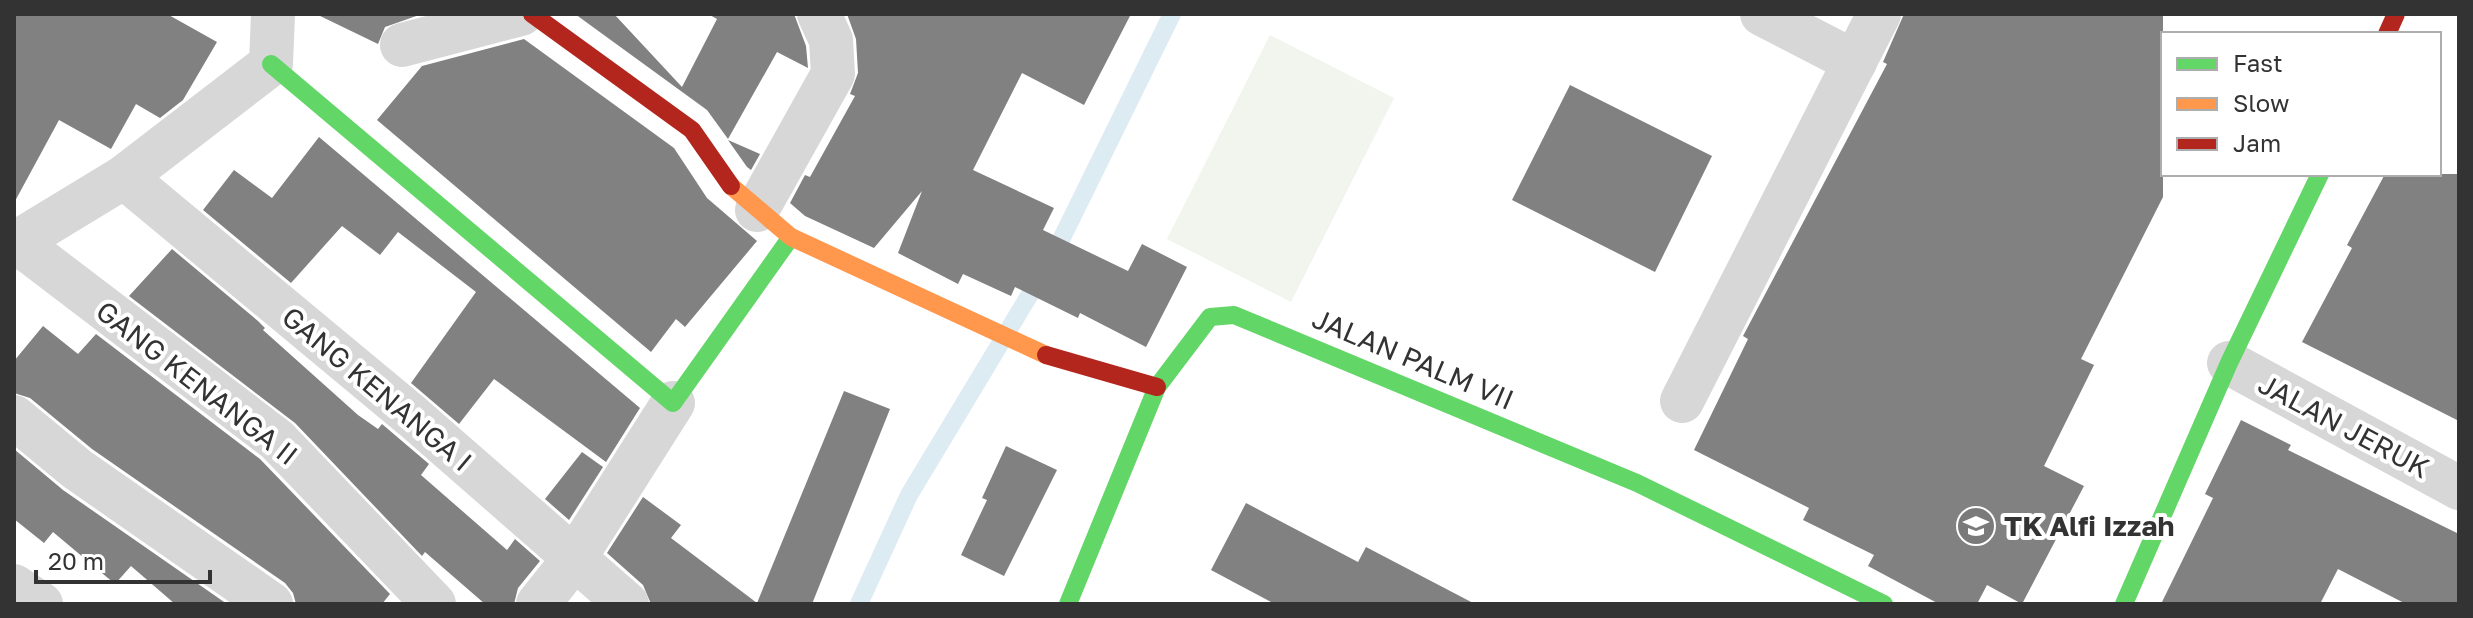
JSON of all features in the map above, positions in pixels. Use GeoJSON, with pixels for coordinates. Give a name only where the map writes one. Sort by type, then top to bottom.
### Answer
{"type":"FeatureCollection","features":[{"type":"Feature","properties":{"kind":"street"},"geometry":{"type":"LineString","coordinates":[[271,64],[273,14]]}},
{"type":"Feature","properties":{"kind":"street"},"geometry":{"type":"LineString","coordinates":[[402,45],[521,14]]}},
{"type":"Feature","properties":{"kind":"street"},"geometry":{"type":"LineString","coordinates":[[532,14],[692,130],[728,184],[791,237],[1051,357],[1157,387]]}},
{"type":"Feature","properties":{"kind":"street"},"geometry":{"type":"LineString","coordinates":[[757,210],[833,74],[831,40],[819,14]]}},
{"type":"Feature","properties":{"kind":"street"},"geometry":{"type":"LineString","coordinates":[[1762,14],[1855,62]]}},
{"type":"Feature","properties":{"kind":"street"},"geometry":{"type":"LineString","coordinates":[[1682,401],[1879,14]]}},
{"type":"Feature","properties":{"kind":"street"},"geometry":{"type":"LineString","coordinates":[[15,245],[124,177],[271,64]]}},
{"type":"Feature","properties":{"kind":"street"},"geometry":{"type":"LineString","coordinates":[[271,64],[673,403]]}},
{"type":"Feature","properties":{"kind":"street"},"geometry":{"type":"LineString","coordinates":[[2124,604],[2229,363],[2319,176]]}},
{"type":"Feature","properties":{"kind":"street","name":"GANG KENANGA I"},"geometry":{"type":"LineString","coordinates":[[124,177],[413,417],[627,604]]}},
{"type":"Feature","properties":{"kind":"street"},"geometry":{"type":"LineString","coordinates":[[538,604],[574,559],[673,403],[791,237]]}},
{"type":"Feature","properties":{"kind":"street","name":"GANG KENANGA II"},"geometry":{"type":"LineString","coordinates":[[15,245],[277,440],[434,604]]}},
{"type":"Feature","properties":{"kind":"street","name":"JALAN PALM VII"},"geometry":{"type":"LineString","coordinates":[[1068,604],[1157,387],[1210,317],[1234,315],[1637,483],[1884,604]]}},
{"type":"Feature","properties":{"kind":"street","name":"JALAN JERUK"},"geometry":{"type":"LineString","coordinates":[[2229,363],[2459,488]]}},
{"type":"Feature","properties":{"kind":"street"},"geometry":{"type":"LineString","coordinates":[[14,417],[77,469],[271,604]]}},
{"type":"Feature","properties":{"kind":"street"},"geometry":{"type":"LineString","coordinates":[[14,586],[41,604]]}},
{"type":"Feature","properties":{"kind":"shaded area"},"geometry":{"type":"Polygon","coordinates":[[[1270,35],[1394,98],[1291,302],[1167,239],[1270,35]]]}},
{"type":"Feature","properties":{"kind":"building"},"geometry":{"type":"Polygon","coordinates":[[[14,14],[167,14],[217,42],[183,100],[160,118],[136,104],[111,149],[59,120],[14,203],[14,14]]]}},
{"type":"Feature","properties":{"kind":"building"},"geometry":{"type":"Polygon","coordinates":[[[316,14],[422,14],[385,27],[378,44],[316,14]]]}},
{"type":"Feature","properties":{"kind":"building"},"geometry":{"type":"Polygon","coordinates":[[[575,14],[614,14],[682,87],[717,19],[708,14],[794,14],[806,46],[808,68],[777,52],[728,139],[707,110],[575,14]]]}},
{"type":"Feature","properties":{"kind":"building"},"geometry":{"type":"Polygon","coordinates":[[[847,14],[1131,14],[1084,105],[1022,73],[973,170],[1054,208],[1043,230],[1128,271],[1142,244],[1187,267],[1146,347],[1080,313],[1078,318],[1015,287],[1011,296],[963,274],[958,284],[898,253],[922,191],[874,248],[805,216],[790,203],[805,175],[810,177],[855,96],[850,94],[858,73],[856,39],[847,14]]]}},
{"type":"Feature","properties":{"kind":"building"},"geometry":{"type":"Polygon","coordinates":[[[1904,14],[2163,14],[2163,197],[2081,359],[2094,365],[2044,466],[2084,486],[2022,604],[1987,585],[1977,604],[1939,604],[1868,566],[1874,555],[1803,520],[1809,508],[1694,450],[1748,339],[1743,336],[1887,64],[1883,62],[1904,14]]]}},
{"type":"Feature","properties":{"kind":"building"},"geometry":{"type":"Polygon","coordinates":[[[524,39],[674,148],[707,198],[757,241],[685,327],[676,319],[651,352],[377,120],[422,66],[524,39]]]}},
{"type":"Feature","properties":{"kind":"building"},"geometry":{"type":"Polygon","coordinates":[[[1570,85],[1712,156],[1655,272],[1512,200],[1570,85]]]}},
{"type":"Feature","properties":{"kind":"building"},"geometry":{"type":"Polygon","coordinates":[[[319,137],[640,408],[606,462],[494,379],[459,424],[411,383],[476,292],[398,232],[380,255],[342,226],[291,283],[203,210],[234,170],[272,198],[319,137]]]}},
{"type":"Feature","properties":{"kind":"building"},"geometry":{"type":"Polygon","coordinates":[[[728,140],[760,154],[751,170],[747,167],[728,140]]]}},
{"type":"Feature","properties":{"kind":"building"},"geometry":{"type":"Polygon","coordinates":[[[2459,174],[2459,421],[2302,342],[2352,248],[2347,245],[2384,176],[2459,174]]]}},
{"type":"Feature","properties":{"kind":"building"},"geometry":{"type":"Polygon","coordinates":[[[172,249],[258,321],[265,328],[263,330],[358,415],[378,429],[382,424],[429,464],[421,475],[507,550],[515,539],[540,561],[518,588],[514,604],[485,604],[425,552],[422,556],[295,423],[129,296],[172,249]]]}},
{"type":"Feature","properties":{"kind":"building"},"geometry":{"type":"Polygon","coordinates":[[[43,326],[78,354],[96,334],[260,459],[390,594],[382,604],[296,604],[293,593],[285,583],[92,449],[30,398],[14,393],[14,361],[43,326]]]}},
{"type":"Feature","properties":{"kind":"building"},"geometry":{"type":"Polygon","coordinates":[[[844,391],[890,409],[812,604],[651,604],[643,585],[607,553],[643,497],[681,525],[671,538],[757,603],[844,391]]]}},
{"type":"Feature","properties":{"kind":"building"},"geometry":{"type":"Polygon","coordinates":[[[2241,420],[2291,445],[2288,450],[2459,534],[2459,604],[2406,604],[2338,569],[2320,604],[2161,604],[2213,498],[2205,494],[2241,420]]]}},
{"type":"Feature","properties":{"kind":"building"},"geometry":{"type":"Polygon","coordinates":[[[1006,446],[1057,470],[1004,576],[961,555],[987,500],[982,498],[1006,446]]]}},
{"type":"Feature","properties":{"kind":"building"},"geometry":{"type":"Polygon","coordinates":[[[14,449],[63,490],[227,604],[175,604],[131,566],[115,584],[53,532],[44,543],[14,519],[14,449]]]}},
{"type":"Feature","properties":{"kind":"building"},"geometry":{"type":"Polygon","coordinates":[[[582,452],[603,467],[569,520],[545,499],[582,452]]]}},
{"type":"Feature","properties":{"kind":"building"},"geometry":{"type":"Polygon","coordinates":[[[1246,503],[1358,562],[1366,547],[1475,604],[1275,604],[1211,570],[1246,503]]]}},
{"type":"Feature","properties":{"kind":"waterway"},"geometry":{"type":"LineString","coordinates":[[859,604],[909,495],[1053,256],[1172,14]]}},
{"type":"Feature","properties":{"kind":"traffic: fast"},"geometry":{"type":"LineString","coordinates":[[271,64],[673,403],[791,237]]}},
{"type":"Feature","properties":{"kind":"traffic: fast"},"geometry":{"type":"LineString","coordinates":[[2124,604],[2229,363],[2319,176]]}},
{"type":"Feature","properties":{"kind":"traffic: fast"},"geometry":{"type":"LineString","coordinates":[[1068,604],[1157,387],[1210,317],[1234,315],[1637,483],[1884,604]]}},
{"type":"Feature","properties":{"kind":"traffic: slow"},"geometry":{"type":"LineString","coordinates":[[731,186],[791,237],[1046,355]]}},
{"type":"Feature","properties":{"kind":"traffic: jam"},"geometry":{"type":"LineString","coordinates":[[532,14],[692,130],[731,186]]}},
{"type":"Feature","properties":{"kind":"traffic: jam"},"geometry":{"type":"LineString","coordinates":[[2388,32],[2396,14]]}},
{"type":"Feature","properties":{"kind":"traffic: jam"},"geometry":{"type":"LineString","coordinates":[[1046,355],[1157,387]]}},
{"type":"Feature","properties":{"kind":"place","name":"TK Alfi Izzah"},"geometry":{"type":"Point","coordinates":[1976,526]}}]}
